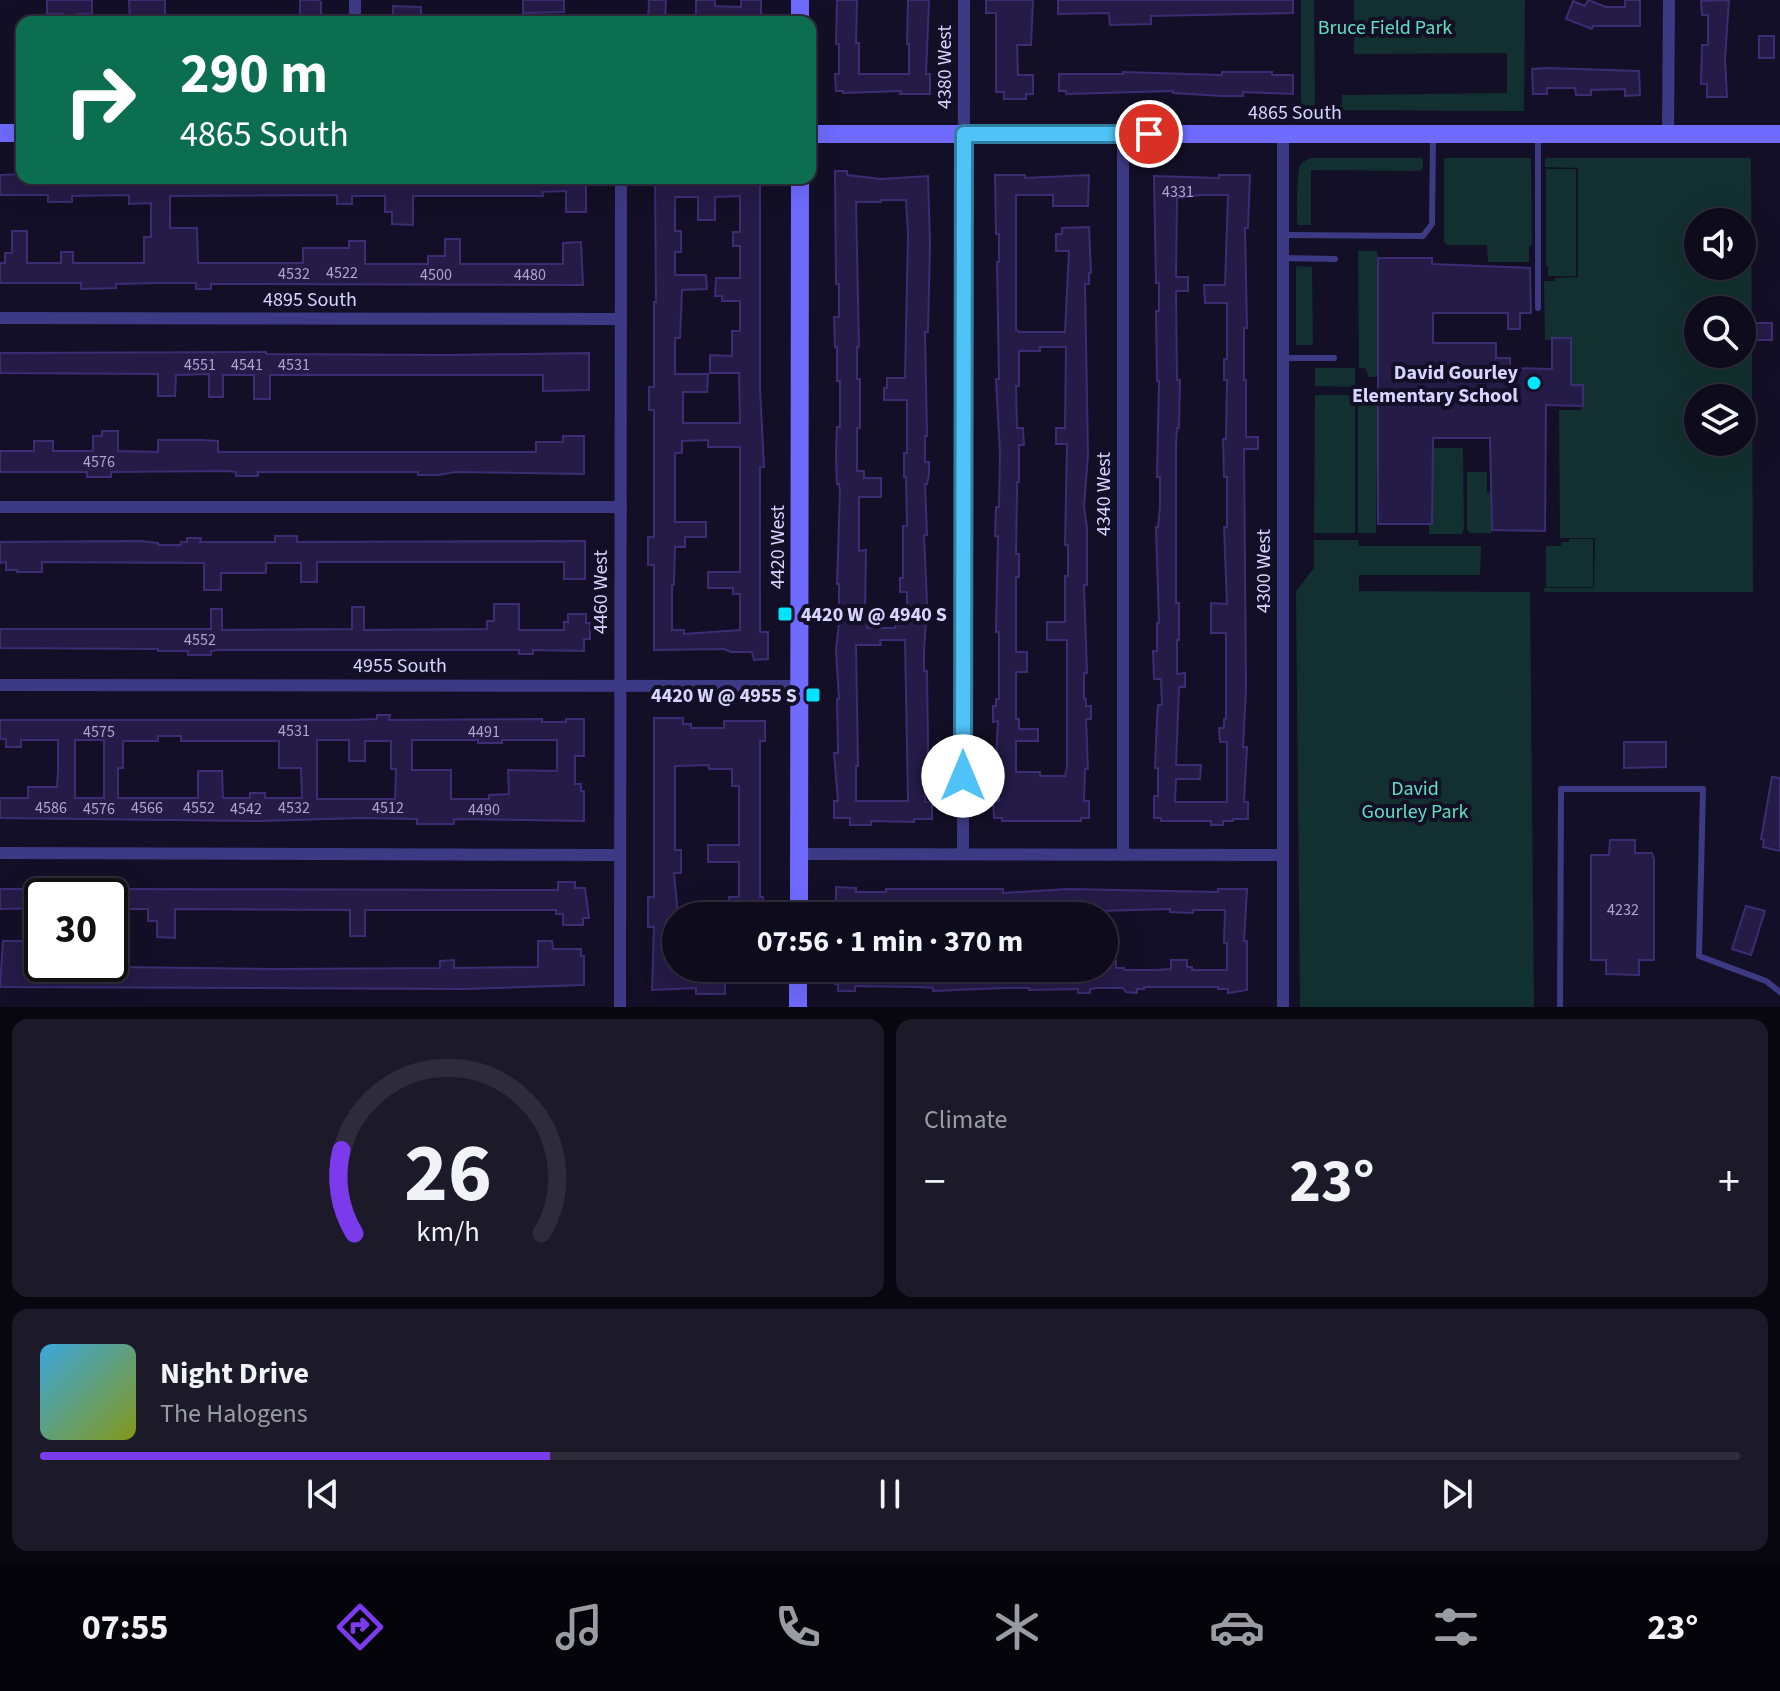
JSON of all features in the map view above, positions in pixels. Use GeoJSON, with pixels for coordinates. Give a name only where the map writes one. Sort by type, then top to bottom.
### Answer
{"type":"FeatureCollection","features":[{"type":"Feature","properties":{"kind":"street","name":"4380 West"},"geometry":{"type":"LineString","coordinates":[[963,854],[964,0]]}},
{"type":"Feature","properties":{"kind":"street"},"geometry":{"type":"LineString","coordinates":[[1668,134],[1669,0]]}},
{"type":"Feature","properties":{"kind":"street","name":"4865 South"},"geometry":{"type":"LineString","coordinates":[[816,134],[1780,134]]}},
{"type":"Feature","properties":{"kind":"street","name":"4340 West"},"geometry":{"type":"LineString","coordinates":[[1123,134],[1123,855]]}},
{"type":"Feature","properties":{"kind":"street","name":"4300 West"},"geometry":{"type":"LineString","coordinates":[[1283,134],[1283,1007]]}},
{"type":"Feature","properties":{"kind":"street","name":"4460 West"},"geometry":{"type":"LineString","coordinates":[[620,1007],[621,184]]}},
{"type":"Feature","properties":{"kind":"street","name":"4420 West"},"geometry":{"type":"LineString","coordinates":[[799,902],[800,184]]}},
{"type":"Feature","properties":{"kind":"street","name":"4895 South"},"geometry":{"type":"LineString","coordinates":[[0,318],[621,319]]}},
{"type":"Feature","properties":{"kind":"street"},"geometry":{"type":"LineString","coordinates":[[0,507],[621,507]]}},
{"type":"Feature","properties":{"kind":"street","name":"4955 South"},"geometry":{"type":"LineString","coordinates":[[0,685],[799,686]]}},
{"type":"Feature","properties":{"kind":"street"},"geometry":{"type":"LineString","coordinates":[[0,853],[620,855]]}},
{"type":"Feature","properties":{"kind":"street"},"geometry":{"type":"LineString","coordinates":[[799,854],[1283,855]]}},
{"type":"Feature","properties":{"kind":"street"},"geometry":{"type":"LineString","coordinates":[[798,982],[798,1007]]}},
{"type":"Feature","properties":{"kind":"lane"},"geometry":{"type":"LineString","coordinates":[[1283,235],[1423,236],[1432,224],[1433,134]]}},
{"type":"Feature","properties":{"kind":"lane"},"geometry":{"type":"LineString","coordinates":[[1538,134],[1538,308]]}},
{"type":"Feature","properties":{"kind":"lane"},"geometry":{"type":"LineString","coordinates":[[1283,258],[1335,259]]}},
{"type":"Feature","properties":{"kind":"lane"},"geometry":{"type":"LineString","coordinates":[[1283,358],[1334,358]]}},
{"type":"Feature","properties":{"kind":"lane"},"geometry":{"type":"LineString","coordinates":[[1560,1007],[1561,789],[1703,789],[1699,956],[1766,981],[1780,992]]}},
{"type":"Feature","properties":{"kind":"green space","name":"Bruce Field Park"},"geometry":{"type":"Polygon","coordinates":[[[1301,0],[1314,0],[1315,106],[1342,105],[1342,95],[1507,93],[1507,53],[1354,54],[1354,0],[1525,0],[1524,111],[1301,110],[1301,0]]]}},
{"type":"Feature","properties":{"kind":"green space"},"geometry":{"type":"Polygon","coordinates":[[[1310,158],[1423,158],[1423,168],[1420,171],[1311,170],[1311,225],[1298,225],[1299,170],[1302,163],[1310,158]]]}},
{"type":"Feature","properties":{"kind":"green space"},"geometry":{"type":"Polygon","coordinates":[[[1444,158],[1531,158],[1532,245],[1529,246],[1529,262],[1488,262],[1487,245],[1447,245],[1444,241],[1444,158]]]}},
{"type":"Feature","properties":{"kind":"green space"},"geometry":{"type":"Polygon","coordinates":[[[1545,158],[1751,158],[1751,208],[1684,208],[1684,280],[1752,280],[1752,296],[1684,296],[1684,368],[1752,368],[1752,384],[1684,384],[1684,456],[1752,456],[1753,592],[1544,592],[1544,588],[1594,588],[1595,538],[1560,538],[1559,410],[1581,410],[1583,386],[1571,385],[1571,338],[1545,340],[1544,281],[1578,277],[1578,168],[1545,167],[1545,158]]]}},
{"type":"Feature","properties":{"kind":"green space"},"geometry":{"type":"Polygon","coordinates":[[[1546,169],[1576,169],[1576,276],[1548,276],[1546,169]]]}},
{"type":"Feature","properties":{"kind":"green space"},"geometry":{"type":"Polygon","coordinates":[[[1358,251],[1376,251],[1378,254],[1378,377],[1369,377],[1365,368],[1359,368],[1358,251]]]}},
{"type":"Feature","properties":{"kind":"green space"},"geometry":{"type":"Polygon","coordinates":[[[1296,266],[1312,267],[1313,345],[1296,345],[1296,266]]]}},
{"type":"Feature","properties":{"kind":"green space"},"geometry":{"type":"Polygon","coordinates":[[[1315,368],[1355,368],[1355,387],[1315,386],[1315,368]]]}},
{"type":"Feature","properties":{"kind":"green space"},"geometry":{"type":"Polygon","coordinates":[[[1315,395],[1355,395],[1355,533],[1314,533],[1315,395]]]}},
{"type":"Feature","properties":{"kind":"green space"},"geometry":{"type":"Polygon","coordinates":[[[1358,396],[1378,396],[1376,533],[1358,533],[1358,396]]]}},
{"type":"Feature","properties":{"kind":"green space"},"geometry":{"type":"Polygon","coordinates":[[[1433,448],[1463,448],[1462,534],[1429,534],[1429,524],[1432,523],[1433,448]]]}},
{"type":"Feature","properties":{"kind":"green space"},"geometry":{"type":"Polygon","coordinates":[[[1467,472],[1487,472],[1487,492],[1492,493],[1492,533],[1469,533],[1467,529],[1467,472]]]}},
{"type":"Feature","properties":{"kind":"green space"},"geometry":{"type":"Polygon","coordinates":[[[1569,539],[1593,539],[1593,587],[1546,587],[1546,546],[1561,546],[1561,542],[1569,542],[1569,539]]]}},
{"type":"Feature","properties":{"kind":"green space","name":"David Gourley Park"},"geometry":{"type":"Polygon","coordinates":[[[1314,540],[1358,540],[1359,546],[1481,546],[1480,575],[1359,575],[1359,591],[1530,592],[1534,1007],[1300,1007],[1296,591],[1314,568],[1314,540]]]}},
{"type":"Feature","properties":{"kind":"building"},"geometry":{"type":"Polygon","coordinates":[[[47,0],[92,0],[92,14],[47,14],[47,0]]]}},
{"type":"Feature","properties":{"kind":"building"},"geometry":{"type":"Polygon","coordinates":[[[129,0],[165,0],[165,16],[130,16],[129,0]]]}},
{"type":"Feature","properties":{"kind":"building"},"geometry":{"type":"Polygon","coordinates":[[[300,0],[321,2],[321,16],[300,16],[300,0]]]}},
{"type":"Feature","properties":{"kind":"building"},"geometry":{"type":"Polygon","coordinates":[[[523,0],[564,0],[564,12],[523,13],[523,0]]]}},
{"type":"Feature","properties":{"kind":"building"},"geometry":{"type":"Polygon","coordinates":[[[649,0],[666,0],[665,16],[648,16],[649,0]]]}},
{"type":"Feature","properties":{"kind":"building"},"geometry":{"type":"Polygon","coordinates":[[[696,0],[715,0],[715,6],[741,7],[741,0],[761,0],[761,16],[696,16],[696,0]]]}},
{"type":"Feature","properties":{"kind":"building"},"geometry":{"type":"Polygon","coordinates":[[[837,0],[857,0],[859,74],[909,74],[908,0],[929,0],[926,74],[930,74],[930,94],[836,91],[835,74],[839,74],[837,0]]]}},
{"type":"Feature","properties":{"kind":"building"},"geometry":{"type":"Polygon","coordinates":[[[986,0],[1033,0],[1031,45],[1017,45],[1018,75],[1033,75],[1033,94],[1026,94],[1026,99],[1004,99],[1004,92],[996,92],[996,13],[986,13],[986,0]]]}},
{"type":"Feature","properties":{"kind":"building"},"geometry":{"type":"Polygon","coordinates":[[[1058,0],[1293,0],[1293,13],[1151,16],[1151,24],[1110,25],[1109,13],[1058,14],[1058,0]]]}},
{"type":"Feature","properties":{"kind":"building"},"geometry":{"type":"Polygon","coordinates":[[[1588,0],[1606,7],[1625,7],[1625,0],[1640,0],[1640,26],[1593,26],[1592,29],[1566,19],[1573,1],[1585,6],[1588,0]]]}},
{"type":"Feature","properties":{"kind":"building"},"geometry":{"type":"Polygon","coordinates":[[[1729,0],[1725,59],[1727,97],[1707,97],[1707,84],[1701,84],[1702,45],[1708,45],[1708,15],[1702,15],[1701,1],[1729,0]]]}},
{"type":"Feature","properties":{"kind":"building"},"geometry":{"type":"Polygon","coordinates":[[[393,6],[421,7],[421,16],[393,16],[393,6]]]}},
{"type":"Feature","properties":{"kind":"building"},"geometry":{"type":"Polygon","coordinates":[[[1759,36],[1774,36],[1774,58],[1759,58],[1759,36]]]}},
{"type":"Feature","properties":{"kind":"building"},"geometry":{"type":"Polygon","coordinates":[[[1532,69],[1639,71],[1640,95],[1625,96],[1625,89],[1591,90],[1591,95],[1576,95],[1575,88],[1547,88],[1547,94],[1533,94],[1532,69]]]}},
{"type":"Feature","properties":{"kind":"building"},"geometry":{"type":"Polygon","coordinates":[[[1222,72],[1272,72],[1272,75],[1293,75],[1293,94],[1243,92],[1243,96],[1222,96],[1173,91],[1066,94],[1066,91],[1059,91],[1059,74],[1222,75],[1222,72]]]}},
{"type":"Feature","properties":{"kind":"building"},"geometry":{"type":"Polygon","coordinates":[[[835,171],[881,179],[928,176],[930,242],[928,332],[925,332],[925,462],[929,462],[929,475],[925,484],[927,603],[924,671],[927,671],[928,747],[925,802],[932,802],[932,819],[914,819],[914,822],[871,821],[871,825],[850,825],[850,818],[834,818],[834,801],[838,801],[834,753],[838,753],[836,650],[840,491],[836,455],[837,427],[840,427],[840,381],[837,381],[835,347],[834,317],[839,317],[839,284],[836,284],[835,171]],[[906,200],[856,202],[857,379],[860,379],[857,471],[864,471],[864,478],[881,478],[881,497],[859,497],[859,551],[866,550],[867,628],[895,628],[896,623],[907,623],[907,592],[900,592],[900,578],[903,578],[903,526],[907,526],[904,453],[907,453],[907,400],[884,400],[884,388],[887,388],[887,378],[905,378],[908,234],[906,200]],[[880,640],[881,645],[856,645],[856,801],[908,801],[905,640],[880,640]]]}},
{"type":"Feature","properties":{"kind":"building"},"geometry":{"type":"Polygon","coordinates":[[[16,174],[16,184],[586,184],[586,212],[566,212],[566,191],[542,192],[543,196],[413,196],[413,225],[392,224],[392,212],[385,212],[385,196],[352,196],[352,204],[337,204],[337,195],[170,196],[170,228],[197,228],[198,263],[303,263],[303,248],[349,248],[349,241],[365,241],[365,264],[428,264],[428,256],[445,256],[445,239],[460,239],[460,264],[563,264],[563,243],[581,242],[583,285],[211,284],[211,289],[196,289],[196,283],[158,283],[81,289],[81,283],[0,283],[0,263],[5,263],[5,253],[12,253],[12,231],[27,231],[27,263],[61,263],[61,252],[73,252],[73,263],[144,263],[144,237],[151,237],[151,203],[129,204],[129,195],[72,196],[72,202],[48,202],[48,195],[0,195],[0,175],[16,174]]]}},
{"type":"Feature","properties":{"kind":"building"},"geometry":{"type":"Polygon","coordinates":[[[995,175],[1025,175],[1025,178],[1089,175],[1088,206],[1053,206],[1053,195],[1016,195],[1016,330],[1020,332],[1065,332],[1069,251],[1056,251],[1056,234],[1062,234],[1062,228],[1089,227],[1091,273],[1089,284],[1085,284],[1088,455],[1084,507],[1087,528],[1087,585],[1084,585],[1087,673],[1084,673],[1084,699],[1086,706],[1091,706],[1091,719],[1086,719],[1088,769],[1085,769],[1084,801],[1089,801],[1089,818],[1081,818],[1081,821],[1002,821],[1002,818],[994,818],[993,801],[999,801],[999,777],[995,777],[998,721],[993,722],[993,706],[999,699],[999,632],[996,632],[998,536],[995,536],[1000,453],[996,379],[999,379],[999,234],[996,234],[995,175]],[[1066,347],[1019,351],[1019,386],[1016,386],[1017,428],[1023,428],[1024,445],[1019,445],[1017,482],[1016,554],[1019,554],[1019,577],[1016,577],[1016,652],[1027,652],[1027,672],[1016,672],[1016,719],[1019,719],[1019,729],[1038,729],[1038,741],[1016,741],[1016,772],[1040,772],[1040,776],[1065,776],[1067,767],[1067,640],[1047,640],[1047,622],[1065,622],[1065,576],[1068,576],[1068,545],[1065,545],[1067,444],[1056,444],[1056,428],[1065,428],[1066,347]]]}},
{"type":"Feature","properties":{"kind":"building"},"geometry":{"type":"Polygon","coordinates":[[[1219,175],[1250,175],[1248,228],[1245,228],[1247,328],[1244,328],[1244,380],[1246,437],[1258,437],[1258,449],[1244,449],[1246,689],[1243,747],[1247,747],[1244,802],[1248,802],[1248,819],[1233,819],[1223,821],[1223,825],[1211,825],[1211,821],[1161,821],[1161,818],[1154,818],[1154,796],[1158,796],[1158,768],[1155,768],[1157,719],[1158,705],[1162,705],[1161,679],[1154,679],[1153,651],[1157,651],[1159,623],[1156,527],[1160,507],[1156,311],[1159,311],[1159,283],[1156,283],[1154,176],[1219,178],[1219,175]],[[1228,195],[1177,198],[1176,277],[1188,277],[1188,291],[1176,291],[1177,380],[1180,380],[1176,444],[1177,674],[1185,673],[1185,687],[1179,687],[1176,765],[1201,765],[1200,779],[1176,779],[1175,802],[1227,802],[1227,742],[1220,742],[1219,728],[1224,728],[1226,719],[1226,633],[1211,633],[1211,603],[1227,604],[1224,527],[1227,527],[1227,477],[1224,477],[1223,439],[1226,439],[1227,380],[1224,380],[1224,359],[1227,359],[1227,303],[1205,303],[1204,285],[1225,285],[1228,195]]]}},
{"type":"Feature","properties":{"kind":"building"},"geometry":{"type":"Polygon","coordinates":[[[655,184],[760,184],[760,389],[764,467],[760,467],[760,632],[768,632],[768,659],[754,660],[752,652],[724,649],[654,650],[654,565],[648,565],[648,537],[654,537],[654,410],[649,410],[649,387],[654,387],[655,184]],[[740,196],[715,197],[715,220],[698,220],[698,197],[675,197],[675,231],[681,231],[681,252],[675,252],[675,275],[706,275],[707,289],[682,290],[680,338],[675,338],[675,374],[708,374],[707,392],[683,392],[683,423],[740,423],[739,373],[710,373],[710,355],[732,356],[732,331],[740,331],[740,301],[722,301],[722,296],[715,296],[716,278],[740,278],[740,246],[733,246],[733,232],[740,232],[740,196]],[[708,440],[682,441],[682,453],[675,453],[675,522],[706,522],[706,537],[685,537],[685,547],[675,547],[672,630],[684,630],[684,634],[740,630],[740,594],[733,594],[733,588],[708,588],[708,572],[740,572],[740,447],[708,447],[708,440]]]}},
{"type":"Feature","properties":{"kind":"building","name":"David Gourley Elementary School"},"geometry":{"type":"Polygon","coordinates":[[[1378,258],[1432,258],[1432,264],[1530,268],[1531,313],[1520,313],[1520,329],[1508,329],[1508,313],[1433,313],[1433,343],[1496,343],[1496,358],[1510,358],[1510,368],[1552,369],[1552,338],[1571,338],[1571,385],[1583,385],[1583,406],[1546,405],[1545,531],[1492,530],[1490,438],[1433,438],[1432,524],[1378,524],[1378,258]]]}},
{"type":"Feature","properties":{"kind":"building"},"geometry":{"type":"Polygon","coordinates":[[[1756,323],[1772,323],[1772,340],[1756,340],[1756,323]]]}},
{"type":"Feature","properties":{"kind":"building"},"geometry":{"type":"Polygon","coordinates":[[[0,353],[448,355],[589,353],[589,390],[543,391],[543,375],[270,375],[270,399],[254,399],[254,375],[223,375],[223,397],[209,397],[209,374],[176,375],[175,396],[158,396],[158,374],[0,373],[0,353]]]}},
{"type":"Feature","properties":{"kind":"building"},"geometry":{"type":"Polygon","coordinates":[[[102,431],[118,431],[118,451],[158,452],[158,440],[202,440],[218,441],[218,452],[536,452],[536,442],[563,442],[563,436],[584,436],[584,474],[258,472],[258,476],[236,476],[236,472],[229,471],[111,472],[111,477],[87,477],[87,472],[0,472],[0,451],[34,451],[34,441],[53,441],[53,451],[93,451],[93,436],[102,436],[102,431]]]}},
{"type":"Feature","properties":{"kind":"building"},"geometry":{"type":"Polygon","coordinates":[[[275,536],[297,536],[297,542],[585,541],[585,579],[564,579],[564,562],[317,562],[317,582],[301,582],[301,563],[266,563],[266,573],[221,573],[221,590],[204,590],[204,563],[42,562],[42,572],[17,572],[6,570],[6,562],[0,563],[0,542],[141,541],[181,545],[181,542],[187,542],[187,538],[201,538],[200,542],[275,542],[275,536]]]}},
{"type":"Feature","properties":{"kind":"building"},"geometry":{"type":"Polygon","coordinates":[[[494,604],[519,604],[519,630],[564,630],[568,614],[586,614],[586,623],[590,623],[590,639],[584,639],[584,651],[533,650],[533,654],[519,654],[519,650],[218,650],[211,651],[211,655],[188,655],[188,651],[158,649],[0,648],[0,629],[211,629],[211,609],[222,609],[222,630],[352,629],[352,607],[364,607],[364,630],[487,629],[487,621],[494,621],[494,604]]]}},
{"type":"Feature","properties":{"kind":"building"},"geometry":{"type":"Polygon","coordinates":[[[377,715],[390,715],[389,720],[542,719],[542,722],[566,722],[566,719],[584,719],[584,756],[575,756],[575,784],[581,784],[581,791],[584,791],[584,821],[454,819],[454,824],[417,824],[417,819],[361,818],[260,821],[0,818],[0,798],[28,798],[28,787],[57,787],[58,740],[21,740],[21,747],[6,747],[6,739],[0,739],[0,720],[377,719],[377,715]],[[158,736],[158,741],[123,741],[123,768],[118,768],[118,798],[198,798],[198,771],[222,771],[223,798],[250,798],[250,793],[265,793],[265,798],[302,798],[301,768],[279,768],[279,741],[181,741],[181,736],[158,736]],[[75,740],[75,798],[104,798],[104,740],[75,740]],[[317,740],[317,799],[395,799],[396,769],[391,769],[391,741],[365,741],[365,761],[349,761],[349,740],[317,740]],[[412,740],[412,770],[451,770],[451,799],[489,799],[489,795],[509,794],[508,770],[557,771],[557,740],[478,743],[478,740],[412,740]]]}},
{"type":"Feature","properties":{"kind":"building"},"geometry":{"type":"Polygon","coordinates":[[[654,718],[683,718],[683,724],[691,724],[691,728],[724,728],[724,721],[765,721],[765,741],[760,741],[760,897],[763,897],[763,902],[729,902],[729,897],[739,897],[739,862],[708,862],[708,845],[739,845],[739,786],[732,786],[732,769],[709,769],[709,765],[675,766],[675,850],[681,850],[681,873],[674,873],[677,902],[662,902],[662,982],[759,983],[725,983],[725,994],[696,994],[696,988],[652,990],[654,927],[648,927],[648,897],[654,897],[654,718]]]}},
{"type":"Feature","properties":{"kind":"building"},"geometry":{"type":"Polygon","coordinates":[[[1624,742],[1666,742],[1666,767],[1624,768],[1624,742]]]}},
{"type":"Feature","properties":{"kind":"building"},"geometry":{"type":"Polygon","coordinates":[[[1772,777],[1780,778],[1780,851],[1763,847],[1764,840],[1761,839],[1772,777]]]}},
{"type":"Feature","properties":{"kind":"building"},"geometry":{"type":"Polygon","coordinates":[[[1610,840],[1635,840],[1635,853],[1652,853],[1654,859],[1654,960],[1639,960],[1639,975],[1606,974],[1606,960],[1591,960],[1591,855],[1609,855],[1610,840]]]}},
{"type":"Feature","properties":{"kind":"building"},"geometry":{"type":"Polygon","coordinates":[[[558,882],[575,882],[575,888],[585,888],[589,918],[583,918],[583,925],[563,925],[563,914],[556,914],[556,910],[365,910],[365,936],[350,936],[350,910],[175,909],[175,938],[157,937],[157,921],[148,921],[148,909],[128,909],[128,889],[558,890],[558,882]]]}},
{"type":"Feature","properties":{"kind":"building"},"geometry":{"type":"Polygon","coordinates":[[[836,887],[856,888],[856,892],[1003,889],[1003,893],[1068,889],[1218,892],[1218,889],[1247,889],[1244,941],[1247,941],[1247,990],[1228,993],[1228,989],[1218,987],[1144,987],[1137,989],[1137,993],[1126,992],[1123,988],[1097,988],[1090,989],[1090,993],[1078,993],[1078,989],[933,991],[933,988],[919,987],[855,986],[855,991],[838,991],[835,982],[1118,982],[1118,968],[1171,969],[1171,960],[1187,960],[1187,967],[1192,967],[1192,970],[1227,970],[1227,943],[1224,943],[1225,910],[1193,910],[1193,913],[1170,912],[1170,909],[1118,910],[1118,902],[836,902],[836,887]]]}},
{"type":"Feature","properties":{"kind":"building"},"geometry":{"type":"Polygon","coordinates":[[[0,889],[24,889],[24,908],[0,909],[0,889]]]}},
{"type":"Feature","properties":{"kind":"building"},"geometry":{"type":"Polygon","coordinates":[[[1746,906],[1765,911],[1751,955],[1732,949],[1746,906]]]}},
{"type":"Feature","properties":{"kind":"building"},"geometry":{"type":"Polygon","coordinates":[[[3,941],[24,941],[24,982],[128,982],[128,967],[440,968],[440,961],[454,960],[454,968],[538,967],[538,941],[552,941],[553,949],[581,949],[581,956],[584,956],[584,985],[465,989],[0,987],[3,941]]]}},
{"type":"Feature","properties":{"kind":"place","name":"David Gourley Elementary School"},"geometry":{"type":"Point","coordinates":[1534,383]}},
{"type":"Feature","properties":{"kind":"place","name":"4420 W @ 4940 S"},"geometry":{"type":"Point","coordinates":[785,614]}},
{"type":"Feature","properties":{"kind":"place","name":"4420 W @ 4955 S"},"geometry":{"type":"Point","coordinates":[813,695]}},
{"type":"Feature","properties":{"kind":"route"},"geometry":{"type":"LineString","coordinates":[[963,776],[964,134],[1149,134]]}}]}
